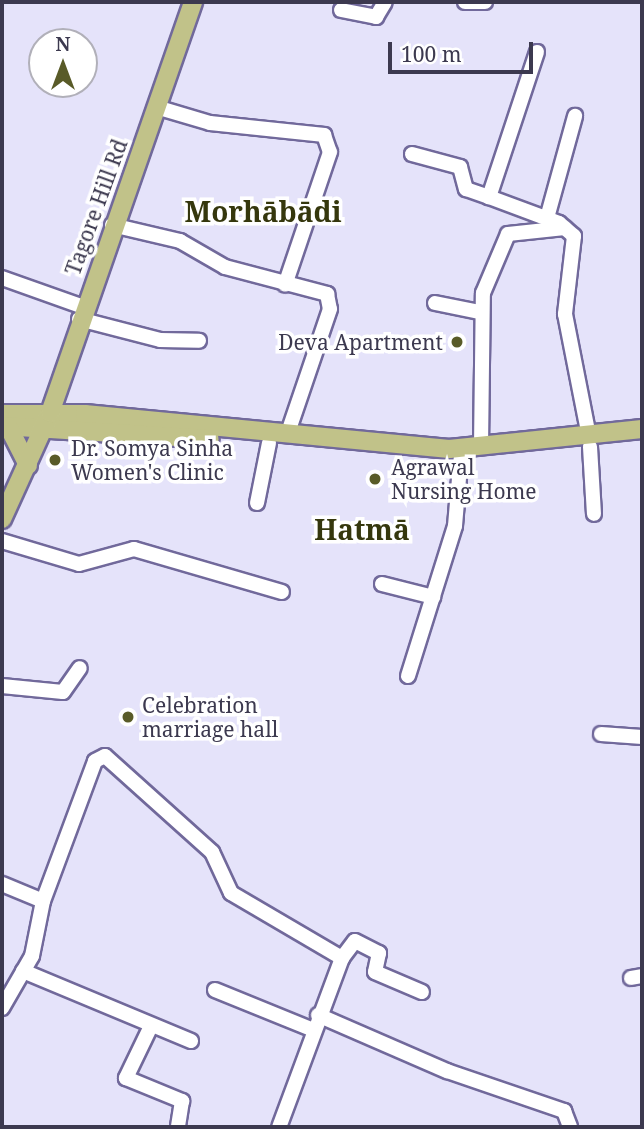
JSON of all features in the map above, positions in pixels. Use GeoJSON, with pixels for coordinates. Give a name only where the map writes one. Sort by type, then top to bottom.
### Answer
{"type":"FeatureCollection","features":[{"type":"Feature","properties":{"kind":"main road","name":"Tagore Hill Rd"},"geometry":{"type":"LineString","coordinates":[[2,519],[47,420],[81,313],[193,2]]}},
{"type":"Feature","properties":{"kind":"main road"},"geometry":{"type":"LineString","coordinates":[[47,420],[270,443],[461,455],[590,442],[642,429]]}},
{"type":"Feature","properties":{"kind":"main road"},"geometry":{"type":"LineString","coordinates":[[27,465],[4,422],[47,420],[481,447],[642,440]]}},
{"type":"Feature","properties":{"kind":"street"},"geometry":{"type":"LineString","coordinates":[[341,10],[376,17],[385,2]]}},
{"type":"Feature","properties":{"kind":"street"},"geometry":{"type":"LineString","coordinates":[[465,2],[485,2]]}},
{"type":"Feature","properties":{"kind":"street"},"geometry":{"type":"LineString","coordinates":[[489,197],[537,52]]}},
{"type":"Feature","properties":{"kind":"street"},"geometry":{"type":"LineString","coordinates":[[156,107],[210,123],[324,135],[330,152],[285,285]]}},
{"type":"Feature","properties":{"kind":"street"},"geometry":{"type":"LineString","coordinates":[[547,218],[575,116]]}},
{"type":"Feature","properties":{"kind":"street"},"geometry":{"type":"LineString","coordinates":[[412,155],[460,167],[466,189],[547,218],[567,228],[574,246],[565,314],[590,442],[594,514]]}},
{"type":"Feature","properties":{"kind":"street"},"geometry":{"type":"LineString","coordinates":[[112,225],[180,240],[225,267],[331,300],[288,435]]}},
{"type":"Feature","properties":{"kind":"street"},"geometry":{"type":"LineString","coordinates":[[481,447],[480,312],[508,234],[567,228]]}},
{"type":"Feature","properties":{"kind":"street"},"geometry":{"type":"LineString","coordinates":[[2,278],[81,313],[160,340],[199,341]]}},
{"type":"Feature","properties":{"kind":"street"},"geometry":{"type":"LineString","coordinates":[[435,303],[480,312]]}},
{"type":"Feature","properties":{"kind":"street"},"geometry":{"type":"LineString","coordinates":[[257,503],[270,443]]}},
{"type":"Feature","properties":{"kind":"street"},"geometry":{"type":"LineString","coordinates":[[408,676],[455,526],[461,455]]}},
{"type":"Feature","properties":{"kind":"street"},"geometry":{"type":"LineString","coordinates":[[2,541],[79,564],[134,549],[282,592]]}},
{"type":"Feature","properties":{"kind":"street"},"geometry":{"type":"LineString","coordinates":[[382,584],[433,597]]}},
{"type":"Feature","properties":{"kind":"street"},"geometry":{"type":"LineString","coordinates":[[2,686],[63,692],[79,668]]}},
{"type":"Feature","properties":{"kind":"street"},"geometry":{"type":"LineString","coordinates":[[601,734],[642,737]]}},
{"type":"Feature","properties":{"kind":"street"},"geometry":{"type":"LineString","coordinates":[[2,1007],[39,938],[43,901],[95,761],[105,756],[212,852],[231,893],[342,958]]}},
{"type":"Feature","properties":{"kind":"street"},"geometry":{"type":"LineString","coordinates":[[2,884],[43,901]]}},
{"type":"Feature","properties":{"kind":"street"},"geometry":{"type":"LineString","coordinates":[[279,1127],[311,1029],[342,958],[355,941],[380,955],[374,972],[422,992]]}},
{"type":"Feature","properties":{"kind":"street"},"geometry":{"type":"LineString","coordinates":[[23,971],[191,1041]]}},
{"type":"Feature","properties":{"kind":"street"},"geometry":{"type":"LineString","coordinates":[[215,990],[311,1029]]}},
{"type":"Feature","properties":{"kind":"street"},"geometry":{"type":"LineString","coordinates":[[318,1015],[447,1071],[564,1111],[570,1127]]}},
{"type":"Feature","properties":{"kind":"street"},"geometry":{"type":"LineString","coordinates":[[151,1026],[126,1078],[182,1101],[178,1127]]}},
{"type":"Feature","properties":{"kind":"place","name":"Deva Apartment"},"geometry":{"type":"Point","coordinates":[457,342]}},
{"type":"Feature","properties":{"kind":"place","name":"Dr. Somya Sinha Women's Clinic"},"geometry":{"type":"Point","coordinates":[55,460]}},
{"type":"Feature","properties":{"kind":"place","name":"Agrawal Nursing Home"},"geometry":{"type":"Point","coordinates":[375,479]}},
{"type":"Feature","properties":{"kind":"place","name":"Celebration marriage hall"},"geometry":{"type":"Point","coordinates":[128,717]}},
{"type":"Feature","properties":{"kind":"district","name":"Morhābādi"},"geometry":{"type":"Point","coordinates":[263,211]}},
{"type":"Feature","properties":{"kind":"district","name":"Hatmā"},"geometry":{"type":"Point","coordinates":[362,529]}}]}
